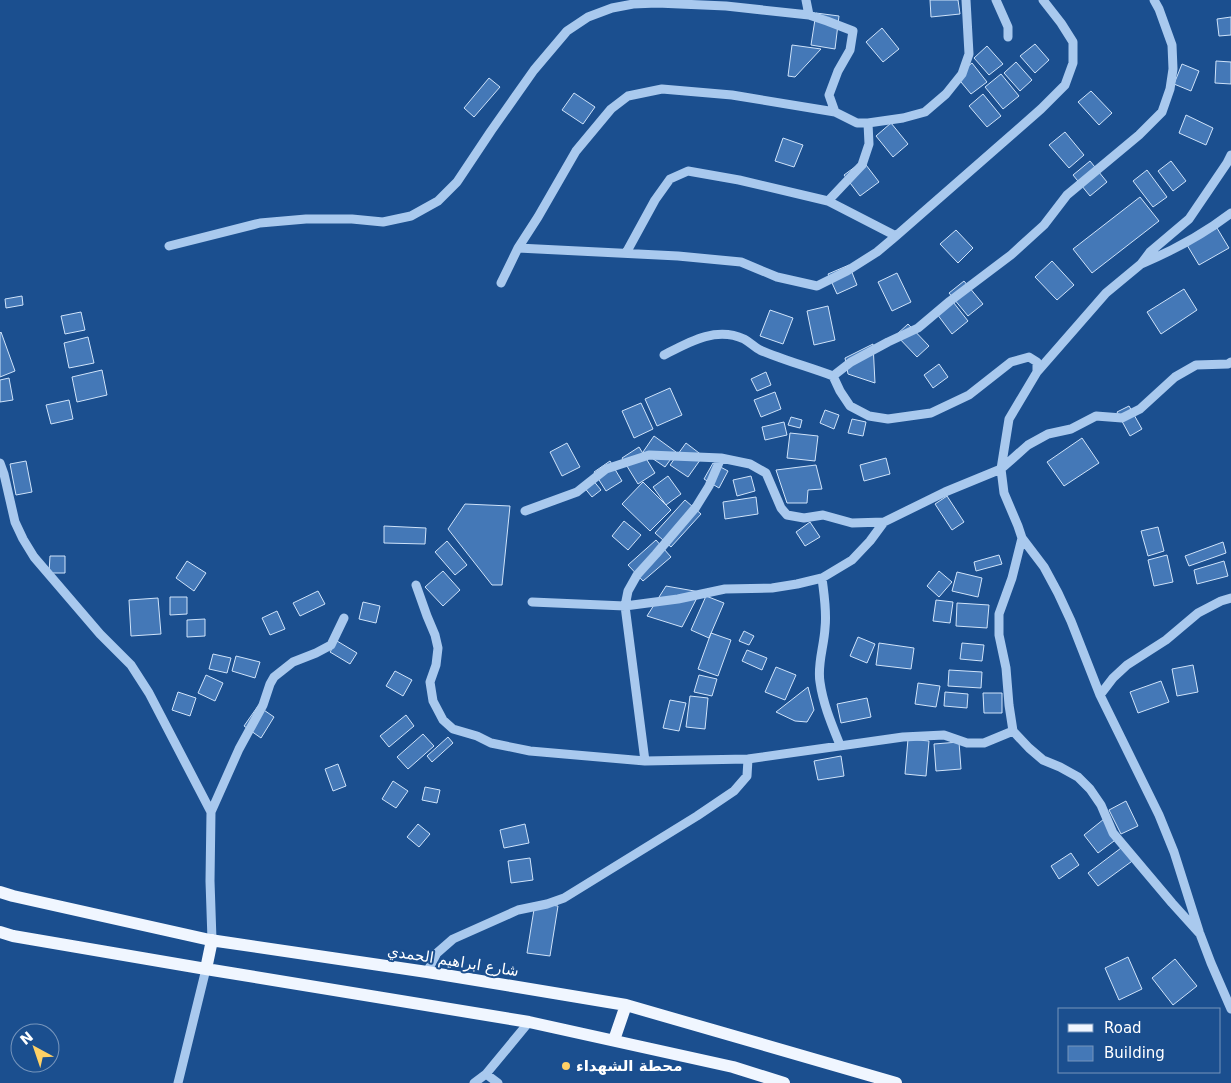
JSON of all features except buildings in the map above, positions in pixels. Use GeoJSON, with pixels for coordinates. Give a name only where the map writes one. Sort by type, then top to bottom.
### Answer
{"type":"FeatureCollection","features":[{"type":"Feature","properties":{"kind":"main road","name":"شارع ابراهيم الحمدي"},"geometry":{"type":"LineString","coordinates":[[0,892],[212,940],[427,972],[626,1005],[896,1083]]}},
{"type":"Feature","properties":{"kind":"main road"},"geometry":{"type":"LineString","coordinates":[[0,932],[13,936],[206,969],[529,1022],[733,1067],[784,1083]]}},
{"type":"Feature","properties":{"kind":"main road"},"geometry":{"type":"LineString","coordinates":[[206,969],[212,940]]}},
{"type":"Feature","properties":{"kind":"main road"},"geometry":{"type":"LineString","coordinates":[[614,1040],[626,1005]]}},
{"type":"Feature","properties":{"kind":"street"},"geometry":{"type":"LineString","coordinates":[[806,0],[809,15]]}},
{"type":"Feature","properties":{"kind":"street"},"geometry":{"type":"LineString","coordinates":[[501,283],[518,248],[576,151],[611,109],[628,96],[662,89],[732,95],[835,112],[857,123],[903,118],[925,112],[946,94],[962,74],[969,54],[966,0]]}},
{"type":"Feature","properties":{"kind":"street"},"geometry":{"type":"LineString","coordinates":[[996,0],[1008,27],[1008,37]]}},
{"type":"Feature","properties":{"kind":"street"},"geometry":{"type":"LineString","coordinates":[[518,248],[678,256],[741,262],[777,277],[816,286],[847,271],[877,252],[1041,109],[1065,85],[1072,64],[1073,42],[1043,0]]}},
{"type":"Feature","properties":{"kind":"street"},"geometry":{"type":"LineString","coordinates":[[833,376],[851,362],[918,328],[1011,255],[1044,225],[1067,195],[1139,135],[1162,112],[1170,89],[1173,69],[1172,44],[1160,9],[1154,0]]}},
{"type":"Feature","properties":{"kind":"street"},"geometry":{"type":"LineString","coordinates":[[169,246],[260,222],[352,219],[383,222],[411,216],[438,201],[458,182],[534,70],[567,31],[588,18],[612,8],[633,4],[657,3],[726,6],[809,15],[853,31],[850,50],[838,71],[829,95],[835,112]]}},
{"type":"Feature","properties":{"kind":"street"},"geometry":{"type":"LineString","coordinates":[[828,201],[862,165],[869,144],[868,123]]}},
{"type":"Feature","properties":{"kind":"street"},"geometry":{"type":"LineString","coordinates":[[1231,155],[1190,218],[1150,252],[1141,264],[1106,293],[1037,372],[1010,419],[1000,469],[1004,493],[1022,538],[1044,567],[1058,593],[1071,620],[1100,695],[1159,815],[1174,852],[1200,934],[1231,1010]]}},
{"type":"Feature","properties":{"kind":"street"},"geometry":{"type":"LineString","coordinates":[[626,253],[655,200],[670,179],[688,171],[739,180],[828,201],[896,236]]}},
{"type":"Feature","properties":{"kind":"street"},"geometry":{"type":"LineString","coordinates":[[1141,264],[1157,258],[1188,241],[1231,213]]}},
{"type":"Feature","properties":{"kind":"street"},"geometry":{"type":"LineString","coordinates":[[664,355],[688,342],[714,334],[732,335],[745,340],[758,349],[833,376],[850,406],[869,416],[888,419],[931,413],[969,395],[1011,362],[1029,357],[1037,362],[1037,372]]}},
{"type":"Feature","properties":{"kind":"street"},"geometry":{"type":"LineString","coordinates":[[525,511],[577,492],[606,469],[649,455],[721,458],[750,464],[766,473],[781,508],[787,514],[804,518],[824,515],[852,523],[884,522],[945,492],[1000,469],[1028,445],[1048,434],[1071,429],[1096,416],[1122,418],[1140,409],[1175,377],[1196,365],[1228,364],[1231,362]]}},
{"type":"Feature","properties":{"kind":"street"},"geometry":{"type":"LineString","coordinates":[[645,761],[625,606],[628,592],[637,575],[696,507],[709,486],[721,458]]}},
{"type":"Feature","properties":{"kind":"street"},"geometry":{"type":"LineString","coordinates":[[0,463],[16,522],[23,540],[34,557],[100,634],[131,665],[149,693],[211,812]]}},
{"type":"Feature","properties":{"kind":"street"},"geometry":{"type":"LineString","coordinates":[[532,602],[625,606],[678,599],[725,589],[772,588],[797,584],[822,578],[852,560],[870,541],[884,522]]}},
{"type":"Feature","properties":{"kind":"street"},"geometry":{"type":"LineString","coordinates":[[1022,538],[1012,578],[999,614],[999,635],[1006,668],[1013,731],[1043,760],[1060,766],[1078,777],[1090,788],[1101,805],[1113,833],[1200,934]]}},
{"type":"Feature","properties":{"kind":"street"},"geometry":{"type":"LineString","coordinates":[[822,578],[826,613],[820,657],[820,681],[825,706],[840,745]]}},
{"type":"Feature","properties":{"kind":"street"},"geometry":{"type":"LineString","coordinates":[[416,585],[438,648],[436,665],[430,682],[433,701],[443,720],[453,729],[477,736],[491,743],[530,752],[645,761],[748,759],[903,737],[944,735],[967,743],[984,742],[1013,731]]}},
{"type":"Feature","properties":{"kind":"street"},"geometry":{"type":"LineString","coordinates":[[1100,695],[1113,678],[1128,665],[1166,640],[1198,613],[1231,598]]}},
{"type":"Feature","properties":{"kind":"street"},"geometry":{"type":"LineString","coordinates":[[212,940],[210,881],[211,812],[239,749],[264,704],[274,677],[293,662],[316,653],[330,644],[344,618]]}},
{"type":"Feature","properties":{"kind":"street"},"geometry":{"type":"LineString","coordinates":[[427,972],[438,953],[453,939],[518,910],[547,904],[564,898],[697,816],[734,791],[747,776],[748,759]]}},
{"type":"Feature","properties":{"kind":"street"},"geometry":{"type":"LineString","coordinates":[[178,1083],[206,969]]}},
{"type":"Feature","properties":{"kind":"street"},"geometry":{"type":"LineString","coordinates":[[474,1083],[486,1074],[529,1022]]}},
{"type":"Feature","properties":{"kind":"street"},"geometry":{"type":"LineString","coordinates":[[486,1074],[498,1083]]}},
{"type":"Feature","properties":{"kind":"place","name":"محطة الشهداء"},"geometry":{"type":"Point","coordinates":[566,1066]}}]}
